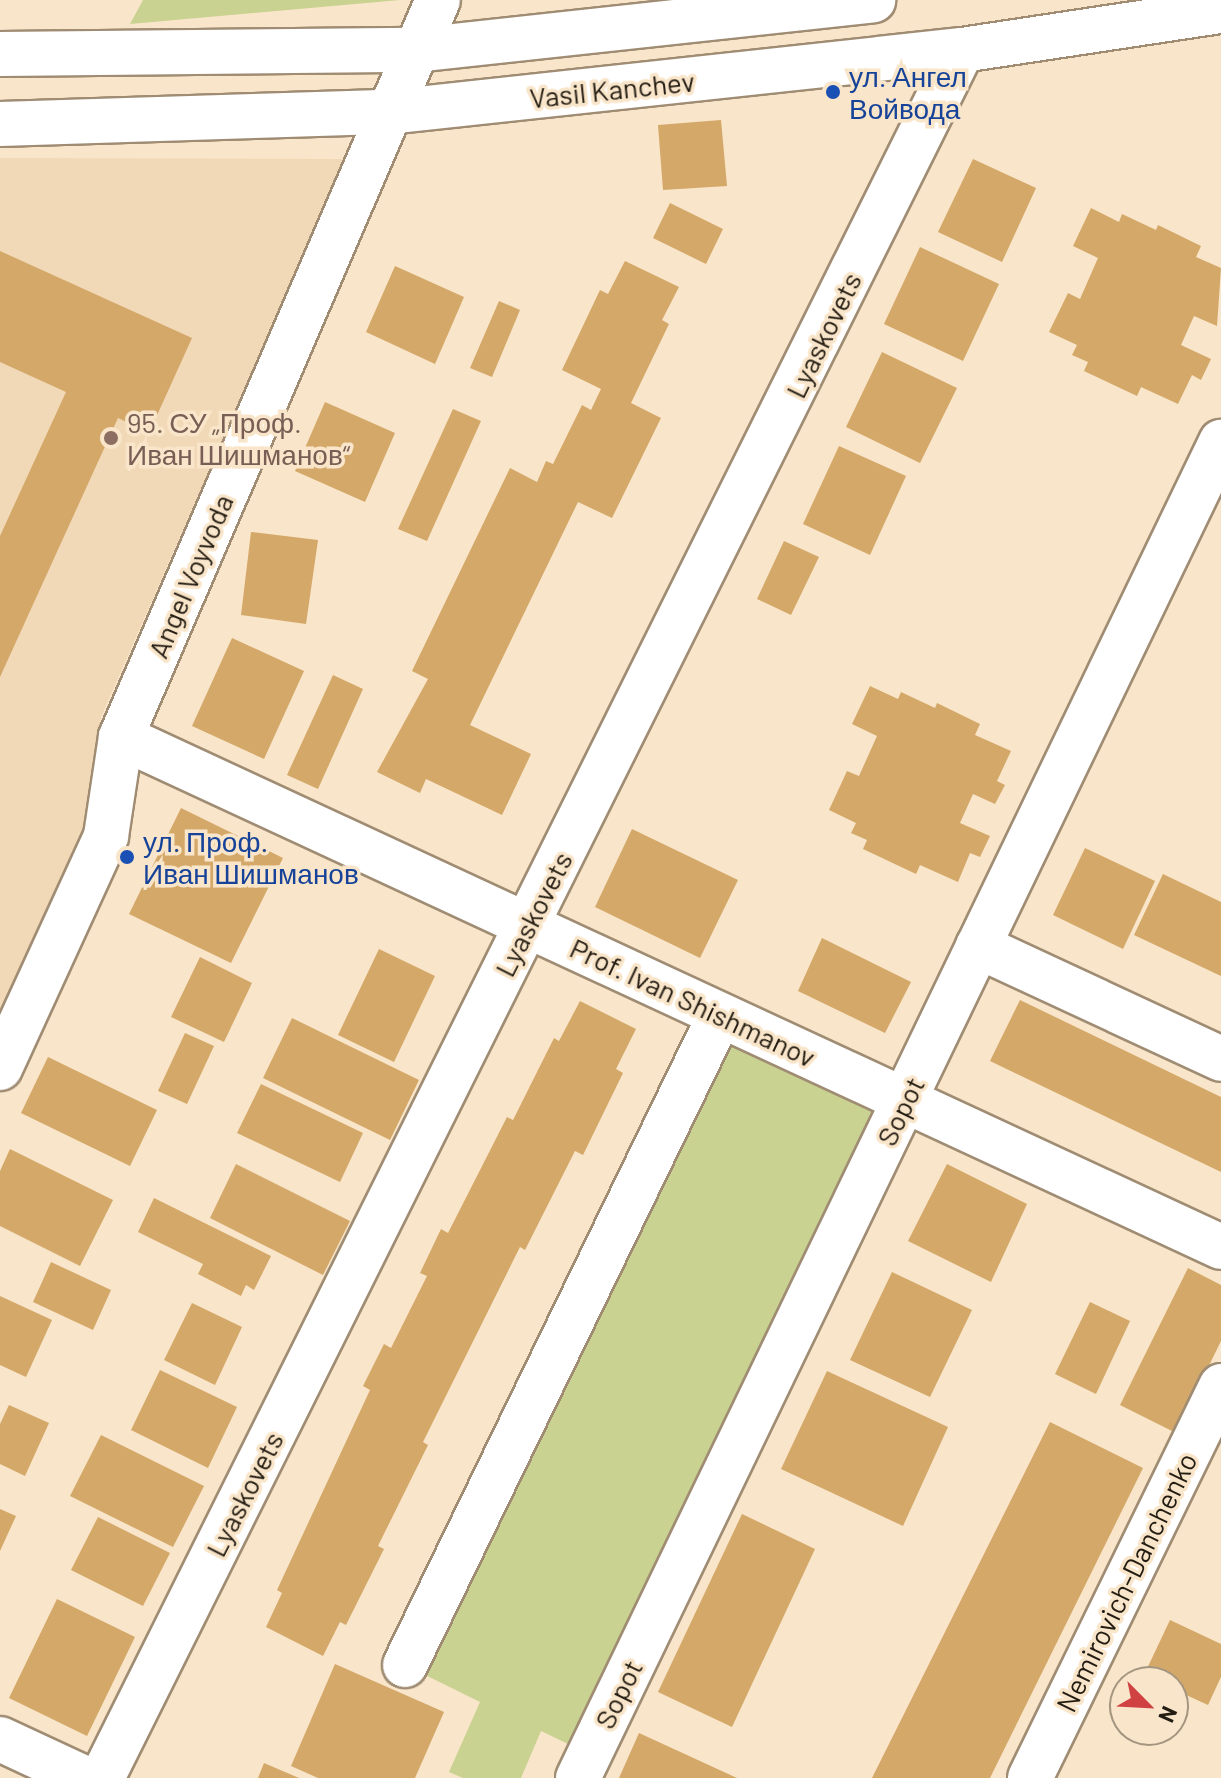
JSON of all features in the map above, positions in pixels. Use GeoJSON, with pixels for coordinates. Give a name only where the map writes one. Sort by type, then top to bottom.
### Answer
{"type":"FeatureCollection","features":[{"type":"Feature","properties":{"kind":"street","name":"Angel Voyvoda"},"geometry":{"type":"LineString","coordinates":[[0,1068],[106,836],[121,737],[438,0]]}},
{"type":"Feature","properties":{"kind":"street"},"geometry":{"type":"LineString","coordinates":[[0,54],[416,50],[873,0]]}},
{"type":"Feature","properties":{"kind":"street","name":"Vasil Kanchev"},"geometry":{"type":"LineString","coordinates":[[0,124],[389,112],[962,50],[1221,11]]}},
{"type":"Feature","properties":{"kind":"street","name":"Lyaskovets"},"geometry":{"type":"LineString","coordinates":[[102,1778],[962,50]]}},
{"type":"Feature","properties":{"kind":"street","name":"Sopot"},"geometry":{"type":"LineString","coordinates":[[578,1778],[1221,442]]}},
{"type":"Feature","properties":{"kind":"street","name":"Prof. Ivan Shishmanov"},"geometry":{"type":"LineString","coordinates":[[121,737],[1221,1247]]}},
{"type":"Feature","properties":{"kind":"street"},"geometry":{"type":"LineString","coordinates":[[978,946],[1221,1059]]}},
{"type":"Feature","properties":{"kind":"street"},"geometry":{"type":"LineString","coordinates":[[405,1665],[720,1015]]}},
{"type":"Feature","properties":{"kind":"street","name":"Nemirovich-Danchenko"},"geometry":{"type":"LineString","coordinates":[[1030,1778],[1221,1386]]}},
{"type":"Feature","properties":{"kind":"street"},"geometry":{"type":"LineString","coordinates":[[0,1739],[84,1778]]}},
{"type":"Feature","properties":{"kind":"shaded area","name":"95. СУ „Проф. Иван Шишманов“"},"geometry":{"type":"Polygon","coordinates":[[[0,158],[345,159],[101,717],[78,868],[0,1032],[0,158]]]}},
{"type":"Feature","properties":{"kind":"green space"},"geometry":{"type":"Polygon","coordinates":[[[143,0],[400,0],[130,24],[143,0]]]}},
{"type":"Feature","properties":{"kind":"green space"},"geometry":{"type":"Polygon","coordinates":[[[720,1015],[905,1101],[589,1754],[541,1731],[521,1778],[463,1778],[449,1772],[480,1702],[405,1665],[720,1015]]]}},
{"type":"Feature","properties":{"kind":"building"},"geometry":{"type":"Polygon","coordinates":[[[721,120],[727,186],[663,190],[658,125],[721,120]]]}},
{"type":"Feature","properties":{"kind":"building"},"geometry":{"type":"Polygon","coordinates":[[[973,159],[1036,188],[1002,262],[938,232],[973,159]]]}},
{"type":"Feature","properties":{"kind":"building"},"geometry":{"type":"Polygon","coordinates":[[[670,203],[723,229],[706,264],[653,238],[670,203]]]}},
{"type":"Feature","properties":{"kind":"building"},"geometry":{"type":"Polygon","coordinates":[[[1091,208],[1119,222],[1122,214],[1156,230],[1158,225],[1201,246],[1196,257],[1221,268],[1217,326],[1194,316],[1181,345],[1211,359],[1201,380],[1192,375],[1178,404],[1141,387],[1137,396],[1084,371],[1088,362],[1072,355],[1077,345],[1049,332],[1068,293],[1080,299],[1098,258],[1073,246],[1091,208]]]}},
{"type":"Feature","properties":{"kind":"building"},"geometry":{"type":"Polygon","coordinates":[[[920,247],[999,284],[963,361],[884,324],[920,247]]]}},
{"type":"Feature","properties":{"kind":"building"},"geometry":{"type":"Polygon","coordinates":[[[0,251],[192,338],[149,433],[118,418],[0,677],[0,536],[66,392],[0,362],[0,251]]]}},
{"type":"Feature","properties":{"kind":"building"},"geometry":{"type":"Polygon","coordinates":[[[625,261],[679,287],[662,320],[669,324],[631,403],[661,418],[612,518],[578,502],[470,725],[531,754],[502,815],[426,779],[420,793],[377,772],[428,679],[412,671],[510,468],[537,482],[546,461],[553,464],[582,405],[591,410],[601,389],[562,370],[600,290],[608,294],[625,261]]]}},
{"type":"Feature","properties":{"kind":"building"},"geometry":{"type":"Polygon","coordinates":[[[395,266],[464,297],[435,364],[366,332],[395,266]]]}},
{"type":"Feature","properties":{"kind":"building"},"geometry":{"type":"Polygon","coordinates":[[[499,301],[520,310],[492,377],[470,368],[499,301]]]}},
{"type":"Feature","properties":{"kind":"building"},"geometry":{"type":"Polygon","coordinates":[[[882,352],[957,388],[920,463],[846,427],[882,352]]]}},
{"type":"Feature","properties":{"kind":"building"},"geometry":{"type":"Polygon","coordinates":[[[325,402],[395,433],[365,502],[295,471],[325,402]]]}},
{"type":"Feature","properties":{"kind":"building"},"geometry":{"type":"Polygon","coordinates":[[[453,409],[481,421],[427,541],[398,529],[453,409]]]}},
{"type":"Feature","properties":{"kind":"building"},"geometry":{"type":"Polygon","coordinates":[[[839,446],[906,476],[870,555],[803,524],[839,446]]]}},
{"type":"Feature","properties":{"kind":"building"},"geometry":{"type":"Polygon","coordinates":[[[251,532],[318,540],[306,624],[241,615],[251,532]]]}},
{"type":"Feature","properties":{"kind":"building"},"geometry":{"type":"Polygon","coordinates":[[[784,541],[819,557],[791,615],[757,599],[784,541]]]}},
{"type":"Feature","properties":{"kind":"building"},"geometry":{"type":"Polygon","coordinates":[[[232,638],[304,671],[264,759],[192,726],[232,638]]]}},
{"type":"Feature","properties":{"kind":"building"},"geometry":{"type":"Polygon","coordinates":[[[333,675],[363,689],[318,789],[287,775],[333,675]]]}},
{"type":"Feature","properties":{"kind":"building"},"geometry":{"type":"Polygon","coordinates":[[[870,686],[898,699],[901,692],[935,708],[937,703],[980,724],[975,735],[1011,751],[997,781],[1005,785],[995,804],[973,794],[960,823],[990,836],[980,857],[970,853],[958,882],[920,865],[916,874],[863,849],[867,840],[851,833],[856,823],[829,810],[847,771],[859,776],[877,736],[852,724],[870,686]]]}},
{"type":"Feature","properties":{"kind":"building"},"geometry":{"type":"Polygon","coordinates":[[[181,808],[283,858],[231,963],[129,914],[181,808]]]}},
{"type":"Feature","properties":{"kind":"building"},"geometry":{"type":"Polygon","coordinates":[[[632,829],[738,880],[700,958],[595,907],[632,829]]]}},
{"type":"Feature","properties":{"kind":"building"},"geometry":{"type":"Polygon","coordinates":[[[1085,848],[1155,881],[1123,949],[1053,915],[1085,848]]]}},
{"type":"Feature","properties":{"kind":"building"},"geometry":{"type":"Polygon","coordinates":[[[1163,874],[1221,902],[1221,976],[1134,935],[1163,874]]]}},
{"type":"Feature","properties":{"kind":"building"},"geometry":{"type":"Polygon","coordinates":[[[822,938],[911,982],[885,1033],[798,991],[822,938]]]}},
{"type":"Feature","properties":{"kind":"building"},"geometry":{"type":"Polygon","coordinates":[[[379,949],[435,976],[394,1062],[338,1035],[379,949]]]}},
{"type":"Feature","properties":{"kind":"building"},"geometry":{"type":"Polygon","coordinates":[[[200,957],[252,983],[224,1042],[171,1017],[200,957]]]}},
{"type":"Feature","properties":{"kind":"building"},"geometry":{"type":"Polygon","coordinates":[[[1020,1000],[1221,1097],[1221,1172],[990,1061],[1020,1000]]]}},
{"type":"Feature","properties":{"kind":"building"},"geometry":{"type":"Polygon","coordinates":[[[580,1001],[636,1029],[616,1069],[623,1073],[583,1155],[575,1151],[525,1250],[520,1247],[423,1442],[428,1445],[378,1546],[384,1549],[346,1625],[340,1622],[323,1656],[266,1627],[282,1593],[277,1590],[370,1390],[363,1386],[384,1344],[391,1348],[427,1276],[420,1273],[441,1229],[448,1233],[507,1117],[513,1120],[554,1038],[559,1041],[580,1001]]]}},
{"type":"Feature","properties":{"kind":"building"},"geometry":{"type":"Polygon","coordinates":[[[292,1018],[419,1080],[390,1140],[263,1078],[292,1018]]]}},
{"type":"Feature","properties":{"kind":"building"},"geometry":{"type":"Polygon","coordinates":[[[185,1033],[214,1046],[187,1104],[158,1091],[185,1033]]]}},
{"type":"Feature","properties":{"kind":"building"},"geometry":{"type":"Polygon","coordinates":[[[48,1057],[157,1110],[130,1166],[21,1113],[48,1057]]]}},
{"type":"Feature","properties":{"kind":"building"},"geometry":{"type":"Polygon","coordinates":[[[261,1084],[363,1133],[340,1182],[237,1133],[261,1084]]]}},
{"type":"Feature","properties":{"kind":"building"},"geometry":{"type":"Polygon","coordinates":[[[10,1149],[113,1200],[80,1266],[0,1226],[0,1171],[10,1149]]]}},
{"type":"Feature","properties":{"kind":"building"},"geometry":{"type":"Polygon","coordinates":[[[236,1164],[350,1221],[323,1275],[210,1218],[236,1164]]]}},
{"type":"Feature","properties":{"kind":"building"},"geometry":{"type":"Polygon","coordinates":[[[947,1164],[1027,1204],[991,1282],[908,1241],[947,1164]]]}},
{"type":"Feature","properties":{"kind":"building"},"geometry":{"type":"Polygon","coordinates":[[[154,1198],[271,1256],[254,1290],[246,1285],[241,1296],[198,1274],[203,1264],[138,1232],[154,1198]]]}},
{"type":"Feature","properties":{"kind":"building"},"geometry":{"type":"Polygon","coordinates":[[[51,1262],[111,1290],[93,1330],[33,1302],[51,1262]]]}},
{"type":"Feature","properties":{"kind":"building"},"geometry":{"type":"Polygon","coordinates":[[[1188,1268],[1221,1285],[1221,1341],[1176,1433],[1120,1405],[1188,1268]]]}},
{"type":"Feature","properties":{"kind":"building"},"geometry":{"type":"Polygon","coordinates":[[[892,1272],[972,1310],[930,1397],[850,1360],[892,1272]]]}},
{"type":"Feature","properties":{"kind":"building"},"geometry":{"type":"Polygon","coordinates":[[[0,1296],[52,1320],[26,1377],[0,1365],[0,1296]]]}},
{"type":"Feature","properties":{"kind":"building"},"geometry":{"type":"Polygon","coordinates":[[[1090,1302],[1130,1321],[1096,1394],[1055,1374],[1090,1302]]]}},
{"type":"Feature","properties":{"kind":"building"},"geometry":{"type":"Polygon","coordinates":[[[192,1303],[242,1327],[215,1385],[164,1360],[192,1303]]]}},
{"type":"Feature","properties":{"kind":"building"},"geometry":{"type":"Polygon","coordinates":[[[160,1370],[237,1407],[208,1468],[131,1430],[160,1370]]]}},
{"type":"Feature","properties":{"kind":"building"},"geometry":{"type":"Polygon","coordinates":[[[827,1371],[948,1427],[903,1526],[781,1469],[827,1371]]]}},
{"type":"Feature","properties":{"kind":"building"},"geometry":{"type":"Polygon","coordinates":[[[9,1405],[49,1423],[25,1476],[0,1464],[0,1424],[9,1405]]]}},
{"type":"Feature","properties":{"kind":"building"},"geometry":{"type":"Polygon","coordinates":[[[1050,1422],[1143,1468],[990,1778],[872,1778],[1050,1422]]]}},
{"type":"Feature","properties":{"kind":"building"},"geometry":{"type":"Polygon","coordinates":[[[101,1435],[204,1486],[173,1547],[70,1496],[101,1435]]]}},
{"type":"Feature","properties":{"kind":"building"},"geometry":{"type":"Polygon","coordinates":[[[0,1509],[16,1516],[0,1551],[0,1509]]]}},
{"type":"Feature","properties":{"kind":"building"},"geometry":{"type":"Polygon","coordinates":[[[742,1514],[815,1549],[732,1727],[658,1692],[742,1514]]]}},
{"type":"Feature","properties":{"kind":"building"},"geometry":{"type":"Polygon","coordinates":[[[98,1517],[170,1553],[143,1606],[71,1570],[98,1517]]]}},
{"type":"Feature","properties":{"kind":"building"},"geometry":{"type":"Polygon","coordinates":[[[57,1599],[135,1637],[87,1736],[9,1698],[57,1599]]]}},
{"type":"Feature","properties":{"kind":"building"},"geometry":{"type":"Polygon","coordinates":[[[1170,1620],[1221,1644],[1221,1677],[1208,1705],[1189,1696],[1189,1666],[1148,1666],[1170,1620]]]}},
{"type":"Feature","properties":{"kind":"building"},"geometry":{"type":"Polygon","coordinates":[[[335,1664],[444,1712],[415,1778],[318,1778],[291,1766],[335,1664]]]}},
{"type":"Feature","properties":{"kind":"building"},"geometry":{"type":"Polygon","coordinates":[[[639,1733],[737,1778],[619,1778],[639,1733]]]}},
{"type":"Feature","properties":{"kind":"building"},"geometry":{"type":"Polygon","coordinates":[[[264,1763],[299,1778],[258,1778],[264,1763]]]}},
{"type":"Feature","properties":{"kind":"place","name":"ул. Ангел Войвода"},"geometry":{"type":"Point","coordinates":[833,92]}},
{"type":"Feature","properties":{"kind":"place","name":"95. СУ „Проф. Иван Шишманов“"},"geometry":{"type":"Point","coordinates":[111,438]}},
{"type":"Feature","properties":{"kind":"place","name":"ул. Проф. Иван Шишманов"},"geometry":{"type":"Point","coordinates":[127,857]}}]}
